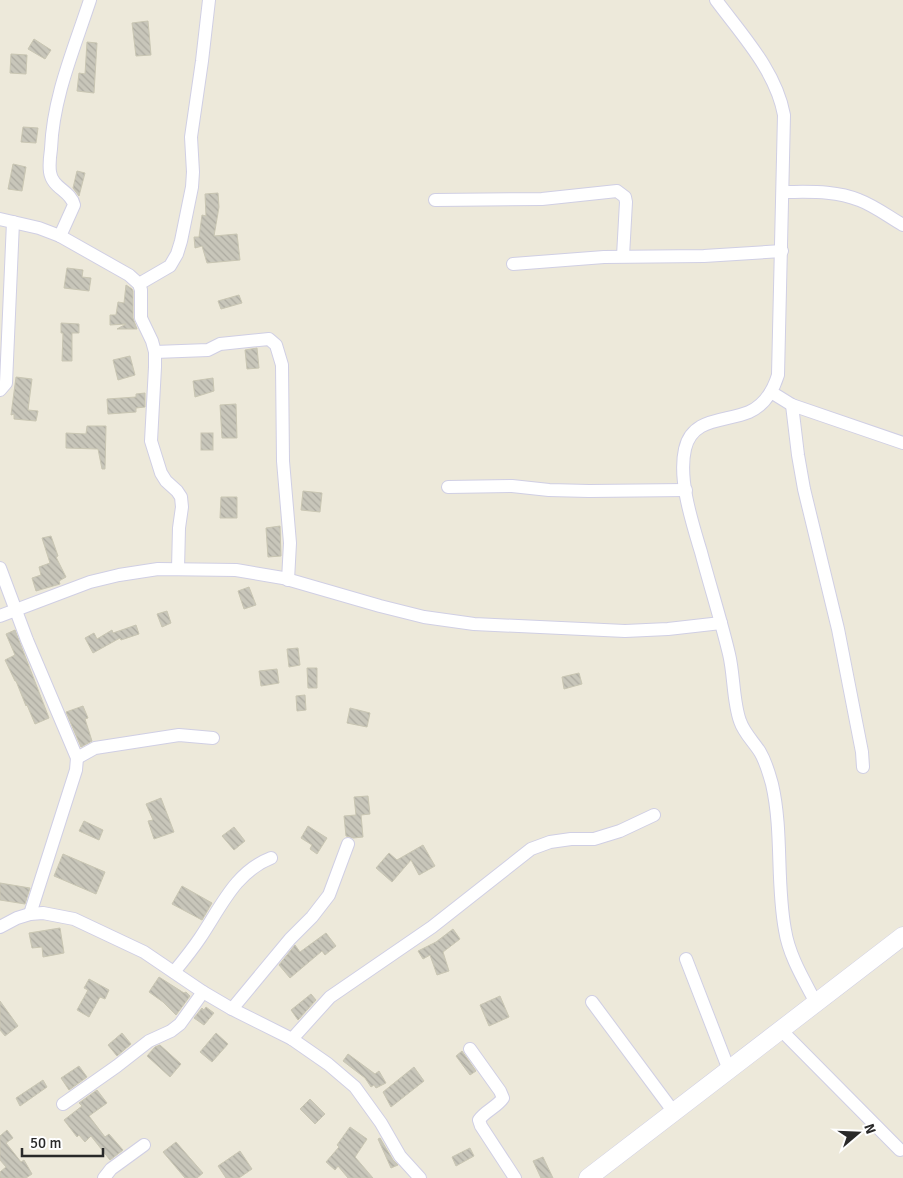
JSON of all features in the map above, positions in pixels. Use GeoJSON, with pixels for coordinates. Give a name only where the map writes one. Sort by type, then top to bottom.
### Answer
{"type":"FeatureCollection","features":[{"type":"Feature","properties":{"kind":"street"},"geometry":{"type":"LineString","coordinates":[[60,236],[74,205],[69,196],[55,184],[50,172],[52,123],[58,95],[90,0]]}},
{"type":"Feature","properties":{"kind":"street"},"geometry":{"type":"LineString","coordinates":[[139,284],[170,266],[177,254],[181,241],[192,187],[193,172],[190,136],[202,61],[209,0]]}},
{"type":"Feature","properties":{"kind":"street"},"geometry":{"type":"LineString","coordinates":[[716,0],[752,48],[776,88],[784,115],[778,375],[771,392],[749,412],[707,422],[697,428],[690,436],[685,448],[683,467],[688,507],[721,623],[740,720],[767,767],[772,786],[785,931],[793,957],[816,1003]]}},
{"type":"Feature","properties":{"kind":"street"},"geometry":{"type":"LineString","coordinates":[[435,200],[542,199],[617,191],[625,197],[626,202],[623,256]]}},
{"type":"Feature","properties":{"kind":"street"},"geometry":{"type":"LineString","coordinates":[[783,192],[822,192],[842,195],[860,200],[903,225]]}},
{"type":"Feature","properties":{"kind":"street"},"geometry":{"type":"LineString","coordinates":[[0,390],[6,383],[6,220],[39,228],[60,236],[129,275],[139,284],[141,290],[141,318],[155,352],[156,367],[150,441],[161,473],[166,481],[177,491],[182,507],[179,528],[178,569]]}},
{"type":"Feature","properties":{"kind":"street"},"geometry":{"type":"LineString","coordinates":[[513,264],[623,256],[704,256],[782,251]]}},
{"type":"Feature","properties":{"kind":"street"},"geometry":{"type":"LineString","coordinates":[[155,352],[208,350],[220,344],[269,339],[276,345],[282,365],[283,461],[290,543],[288,580]]}},
{"type":"Feature","properties":{"kind":"street"},"geometry":{"type":"LineString","coordinates":[[771,392],[792,405],[903,443]]}},
{"type":"Feature","properties":{"kind":"street"},"geometry":{"type":"LineString","coordinates":[[792,405],[804,489],[838,629],[862,752],[863,767]]}},
{"type":"Feature","properties":{"kind":"street"},"geometry":{"type":"LineString","coordinates":[[448,487],[512,486],[549,490],[589,491],[686,490]]}},
{"type":"Feature","properties":{"kind":"street"},"geometry":{"type":"LineString","coordinates":[[0,568],[77,758],[76,770],[30,914]]}},
{"type":"Feature","properties":{"kind":"street"},"geometry":{"type":"LineString","coordinates":[[0,616],[90,582],[158,568],[236,570],[288,580],[406,613],[474,624],[624,630],[668,629],[721,623]]}},
{"type":"Feature","properties":{"kind":"street"},"geometry":{"type":"LineString","coordinates":[[77,758],[95,748],[179,735],[213,738]]}},
{"type":"Feature","properties":{"kind":"street"},"geometry":{"type":"LineString","coordinates":[[292,1039],[330,997],[432,927],[531,849],[550,842],[571,839],[594,839],[620,831],[654,816]]}},
{"type":"Feature","properties":{"kind":"street"},"geometry":{"type":"LineString","coordinates":[[232,1009],[329,895],[348,844]]}},
{"type":"Feature","properties":{"kind":"street"},"geometry":{"type":"LineString","coordinates":[[174,972],[199,939],[234,886],[251,868],[272,858]]}},
{"type":"Feature","properties":{"kind":"street"},"geometry":{"type":"LineString","coordinates":[[0,927],[30,914],[43,913],[74,919],[144,952],[203,992],[292,1039],[328,1064],[355,1087],[381,1123],[400,1156],[420,1178]]}},
{"type":"Feature","properties":{"kind":"street"},"geometry":{"type":"LineString","coordinates":[[588,1178],[903,936]]}},
{"type":"Feature","properties":{"kind":"street"},"geometry":{"type":"LineString","coordinates":[[686,959],[729,1070]]}},
{"type":"Feature","properties":{"kind":"street"},"geometry":{"type":"LineString","coordinates":[[63,1104],[149,1041],[180,1024],[203,992]]}},
{"type":"Feature","properties":{"kind":"street"},"geometry":{"type":"LineString","coordinates":[[592,1002],[673,1111]]}},
{"type":"Feature","properties":{"kind":"street"},"geometry":{"type":"LineString","coordinates":[[781,1030],[900,1150]]}},
{"type":"Feature","properties":{"kind":"street"},"geometry":{"type":"LineString","coordinates":[[470,1049],[503,1098],[482,1115],[479,1120],[515,1178]]}},
{"type":"Feature","properties":{"kind":"street"},"geometry":{"type":"LineString","coordinates":[[104,1178],[111,1170],[144,1145]]}},
{"type":"Feature","properties":{"kind":"building"},"geometry":{"type":"Polygon","coordinates":[[[148,21],[151,55],[136,56],[132,23],[148,21]]]}},
{"type":"Feature","properties":{"kind":"building"},"geometry":{"type":"Polygon","coordinates":[[[34,39],[51,50],[45,59],[28,49],[34,39]]]}},
{"type":"Feature","properties":{"kind":"building"},"geometry":{"type":"Polygon","coordinates":[[[87,42],[97,43],[94,93],[77,91],[79,73],[85,74],[87,42]]]}},
{"type":"Feature","properties":{"kind":"building"},"geometry":{"type":"Polygon","coordinates":[[[11,54],[27,55],[26,74],[10,73],[11,54]]]}},
{"type":"Feature","properties":{"kind":"building"},"geometry":{"type":"Polygon","coordinates":[[[23,127],[38,128],[36,143],[21,142],[23,127]]]}},
{"type":"Feature","properties":{"kind":"building"},"geometry":{"type":"Polygon","coordinates":[[[13,164],[26,167],[22,191],[8,189],[13,164]]]}},
{"type":"Feature","properties":{"kind":"building"},"geometry":{"type":"Polygon","coordinates":[[[77,171],[85,173],[79,196],[73,188],[77,171]]]}},
{"type":"Feature","properties":{"kind":"building"},"geometry":{"type":"Polygon","coordinates":[[[218,193],[219,207],[214,236],[237,234],[240,260],[207,263],[202,246],[195,248],[194,237],[199,237],[202,215],[206,216],[205,194],[218,193]]]}},
{"type":"Feature","properties":{"kind":"building"},"geometry":{"type":"Polygon","coordinates":[[[67,268],[83,270],[82,277],[91,278],[89,291],[64,288],[67,268]]]}},
{"type":"Feature","properties":{"kind":"building"},"geometry":{"type":"Polygon","coordinates":[[[126,285],[133,291],[133,318],[137,329],[117,329],[126,324],[110,325],[110,315],[116,315],[118,302],[124,303],[126,285]]]}},
{"type":"Feature","properties":{"kind":"building"},"geometry":{"type":"Polygon","coordinates":[[[239,295],[242,303],[221,309],[218,301],[239,295]]]}},
{"type":"Feature","properties":{"kind":"building"},"geometry":{"type":"Polygon","coordinates":[[[61,323],[79,324],[79,333],[72,333],[72,361],[62,361],[63,333],[61,333],[61,323]]]}},
{"type":"Feature","properties":{"kind":"building"},"geometry":{"type":"Polygon","coordinates":[[[257,348],[259,368],[247,369],[245,350],[257,348]]]}},
{"type":"Feature","properties":{"kind":"building"},"geometry":{"type":"Polygon","coordinates":[[[130,356],[135,375],[118,380],[113,360],[130,356]]]}},
{"type":"Feature","properties":{"kind":"building"},"geometry":{"type":"Polygon","coordinates":[[[16,377],[32,379],[28,410],[38,411],[36,421],[14,419],[14,414],[11,415],[16,377]]]}},
{"type":"Feature","properties":{"kind":"building"},"geometry":{"type":"Polygon","coordinates":[[[213,378],[214,391],[195,397],[193,381],[213,378]]]}},
{"type":"Feature","properties":{"kind":"building"},"geometry":{"type":"Polygon","coordinates":[[[145,393],[145,407],[136,408],[136,412],[108,414],[107,399],[136,397],[136,394],[145,393]]]}},
{"type":"Feature","properties":{"kind":"building"},"geometry":{"type":"Polygon","coordinates":[[[236,404],[237,438],[222,438],[220,405],[236,404]]]}},
{"type":"Feature","properties":{"kind":"building"},"geometry":{"type":"Polygon","coordinates":[[[87,426],[106,426],[105,469],[102,469],[98,449],[66,448],[66,433],[86,434],[87,426]]]}},
{"type":"Feature","properties":{"kind":"building"},"geometry":{"type":"Polygon","coordinates":[[[201,433],[213,433],[213,450],[201,450],[201,433]]]}},
{"type":"Feature","properties":{"kind":"building"},"geometry":{"type":"Polygon","coordinates":[[[303,491],[322,493],[320,512],[301,510],[303,491]]]}},
{"type":"Feature","properties":{"kind":"building"},"geometry":{"type":"Polygon","coordinates":[[[221,497],[237,497],[237,518],[220,518],[221,497]]]}},
{"type":"Feature","properties":{"kind":"building"},"geometry":{"type":"Polygon","coordinates":[[[280,526],[281,556],[268,557],[266,528],[280,526]]]}},
{"type":"Feature","properties":{"kind":"building"},"geometry":{"type":"Polygon","coordinates":[[[51,536],[58,556],[56,557],[66,577],[59,581],[60,584],[36,591],[32,578],[41,575],[39,567],[50,563],[42,538],[51,536]]]}},
{"type":"Feature","properties":{"kind":"building"},"geometry":{"type":"Polygon","coordinates":[[[249,587],[256,605],[244,609],[238,591],[249,587]]]}},
{"type":"Feature","properties":{"kind":"building"},"geometry":{"type":"Polygon","coordinates":[[[167,611],[171,623],[162,627],[157,614],[167,611]]]}},
{"type":"Feature","properties":{"kind":"building"},"geometry":{"type":"Polygon","coordinates":[[[136,625],[139,634],[121,640],[120,638],[93,653],[85,638],[94,633],[97,639],[112,630],[113,633],[136,625]]]}},
{"type":"Feature","properties":{"kind":"building"},"geometry":{"type":"Polygon","coordinates":[[[15,630],[49,718],[35,724],[5,660],[15,655],[6,634],[15,630]]]}},
{"type":"Feature","properties":{"kind":"building"},"geometry":{"type":"Polygon","coordinates":[[[298,648],[300,665],[289,667],[287,649],[298,648]]]}},
{"type":"Feature","properties":{"kind":"building"},"geometry":{"type":"Polygon","coordinates":[[[307,668],[317,668],[317,688],[308,688],[307,668]]]}},
{"type":"Feature","properties":{"kind":"building"},"geometry":{"type":"Polygon","coordinates":[[[277,669],[279,683],[261,686],[259,671],[277,669]]]}},
{"type":"Feature","properties":{"kind":"building"},"geometry":{"type":"Polygon","coordinates":[[[579,673],[582,684],[564,689],[562,677],[579,673]]]}},
{"type":"Feature","properties":{"kind":"building"},"geometry":{"type":"Polygon","coordinates":[[[305,695],[306,710],[297,711],[296,696],[305,695]]]}},
{"type":"Feature","properties":{"kind":"building"},"geometry":{"type":"Polygon","coordinates":[[[83,706],[88,718],[85,719],[92,741],[81,747],[66,712],[83,706]]]}},
{"type":"Feature","properties":{"kind":"building"},"geometry":{"type":"Polygon","coordinates":[[[350,708],[370,713],[367,727],[347,723],[350,708]]]}},
{"type":"Feature","properties":{"kind":"building"},"geometry":{"type":"Polygon","coordinates":[[[368,796],[370,814],[361,815],[363,837],[353,838],[346,836],[344,816],[356,815],[354,797],[368,796]]]}},
{"type":"Feature","properties":{"kind":"building"},"geometry":{"type":"Polygon","coordinates":[[[161,798],[174,832],[154,839],[148,821],[153,820],[146,804],[161,798]]]}},
{"type":"Feature","properties":{"kind":"building"},"geometry":{"type":"Polygon","coordinates":[[[84,821],[103,830],[99,840],[79,831],[84,821]]]}},
{"type":"Feature","properties":{"kind":"building"},"geometry":{"type":"Polygon","coordinates":[[[308,826],[327,838],[317,854],[310,849],[312,845],[301,838],[308,826]]]}},
{"type":"Feature","properties":{"kind":"building"},"geometry":{"type":"Polygon","coordinates":[[[234,827],[245,841],[234,850],[222,836],[234,827]]]}},
{"type":"Feature","properties":{"kind":"building"},"geometry":{"type":"Polygon","coordinates":[[[423,845],[435,866],[419,875],[411,860],[392,882],[376,868],[389,853],[397,860],[423,845]]]}},
{"type":"Feature","properties":{"kind":"building"},"geometry":{"type":"Polygon","coordinates":[[[63,854],[105,872],[96,894],[54,876],[63,854]]]}},
{"type":"Feature","properties":{"kind":"building"},"geometry":{"type":"Polygon","coordinates":[[[0,883],[30,888],[25,904],[0,900],[0,883]]]}},
{"type":"Feature","properties":{"kind":"building"},"geometry":{"type":"Polygon","coordinates":[[[182,886],[212,903],[202,920],[172,904],[182,886]]]}},
{"type":"Feature","properties":{"kind":"building"},"geometry":{"type":"Polygon","coordinates":[[[60,928],[64,953],[43,957],[42,947],[32,948],[29,933],[60,928]]]}},
{"type":"Feature","properties":{"kind":"building"},"geometry":{"type":"Polygon","coordinates":[[[453,929],[460,939],[443,952],[449,971],[437,975],[430,955],[423,959],[418,951],[436,942],[453,929]]]}},
{"type":"Feature","properties":{"kind":"building"},"geometry":{"type":"Polygon","coordinates":[[[326,933],[336,946],[325,955],[322,951],[290,978],[279,965],[295,945],[300,952],[326,933]]]}},
{"type":"Feature","properties":{"kind":"building"},"geometry":{"type":"Polygon","coordinates":[[[159,977],[190,996],[176,1015],[149,992],[159,977]]]}},
{"type":"Feature","properties":{"kind":"building"},"geometry":{"type":"Polygon","coordinates":[[[89,979],[109,990],[105,999],[100,997],[89,1017],[77,1010],[88,990],[84,988],[89,979]]]}},
{"type":"Feature","properties":{"kind":"building"},"geometry":{"type":"Polygon","coordinates":[[[311,994],[316,1000],[298,1020],[291,1010],[311,994]]]}},
{"type":"Feature","properties":{"kind":"building"},"geometry":{"type":"Polygon","coordinates":[[[500,996],[509,1017],[489,1026],[480,1005],[500,996]]]}},
{"type":"Feature","properties":{"kind":"building"},"geometry":{"type":"Polygon","coordinates":[[[0,1001],[18,1026],[5,1036],[0,1030],[0,1001]]]}},
{"type":"Feature","properties":{"kind":"building"},"geometry":{"type":"Polygon","coordinates":[[[206,1007],[214,1013],[204,1025],[194,1018],[202,1008],[204,1010],[206,1007]]]}},
{"type":"Feature","properties":{"kind":"building"},"geometry":{"type":"Polygon","coordinates":[[[122,1033],[131,1044],[117,1056],[108,1045],[122,1033]]]}},
{"type":"Feature","properties":{"kind":"building"},"geometry":{"type":"Polygon","coordinates":[[[216,1033],[228,1044],[212,1062],[200,1052],[216,1033]]]}},
{"type":"Feature","properties":{"kind":"building"},"geometry":{"type":"Polygon","coordinates":[[[160,1045],[181,1064],[170,1077],[147,1056],[155,1047],[160,1045]]]}},
{"type":"Feature","properties":{"kind":"building"},"geometry":{"type":"Polygon","coordinates":[[[462,1051],[476,1071],[470,1075],[456,1056],[462,1051]]]}},
{"type":"Feature","properties":{"kind":"building"},"geometry":{"type":"Polygon","coordinates":[[[348,1054],[375,1074],[379,1071],[386,1083],[376,1088],[374,1085],[371,1087],[365,1078],[343,1061],[348,1054]]]}},
{"type":"Feature","properties":{"kind":"building"},"geometry":{"type":"Polygon","coordinates":[[[79,1066],[87,1077],[69,1090],[61,1078],[79,1066]]]}},
{"type":"Feature","properties":{"kind":"building"},"geometry":{"type":"Polygon","coordinates":[[[414,1067],[424,1081],[391,1107],[383,1092],[414,1067]]]}},
{"type":"Feature","properties":{"kind":"building"},"geometry":{"type":"Polygon","coordinates":[[[43,1080],[47,1087],[20,1106],[16,1098],[43,1080]]]}},
{"type":"Feature","properties":{"kind":"building"},"geometry":{"type":"Polygon","coordinates":[[[97,1090],[107,1103],[89,1116],[105,1137],[109,1134],[123,1150],[110,1160],[91,1136],[85,1142],[79,1135],[77,1137],[64,1120],[82,1106],[79,1103],[97,1090]]]}},
{"type":"Feature","properties":{"kind":"building"},"geometry":{"type":"Polygon","coordinates":[[[310,1099],[325,1114],[315,1124],[300,1109],[310,1099]]]}},
{"type":"Feature","properties":{"kind":"building"},"geometry":{"type":"Polygon","coordinates":[[[350,1127],[367,1139],[355,1157],[373,1178],[348,1178],[338,1166],[335,1170],[326,1162],[339,1147],[337,1145],[350,1127]]]}},
{"type":"Feature","properties":{"kind":"building"},"geometry":{"type":"Polygon","coordinates":[[[7,1130],[13,1138],[6,1143],[21,1162],[24,1160],[32,1174],[26,1178],[0,1178],[0,1172],[6,1167],[0,1160],[0,1136],[7,1130]]]}},
{"type":"Feature","properties":{"kind":"building"},"geometry":{"type":"Polygon","coordinates":[[[380,1138],[398,1165],[391,1168],[378,1139],[380,1138]]]}},
{"type":"Feature","properties":{"kind":"building"},"geometry":{"type":"Polygon","coordinates":[[[176,1142],[203,1173],[197,1178],[185,1178],[163,1152],[176,1142]]]}},
{"type":"Feature","properties":{"kind":"building"},"geometry":{"type":"Polygon","coordinates":[[[470,1148],[474,1156],[456,1166],[452,1157],[470,1148]]]}},
{"type":"Feature","properties":{"kind":"building"},"geometry":{"type":"Polygon","coordinates":[[[240,1151],[252,1169],[239,1178],[226,1178],[218,1166],[240,1151]]]}},
{"type":"Feature","properties":{"kind":"building"},"geometry":{"type":"Polygon","coordinates":[[[543,1157],[553,1178],[541,1178],[533,1161],[543,1157]]]}}]}
